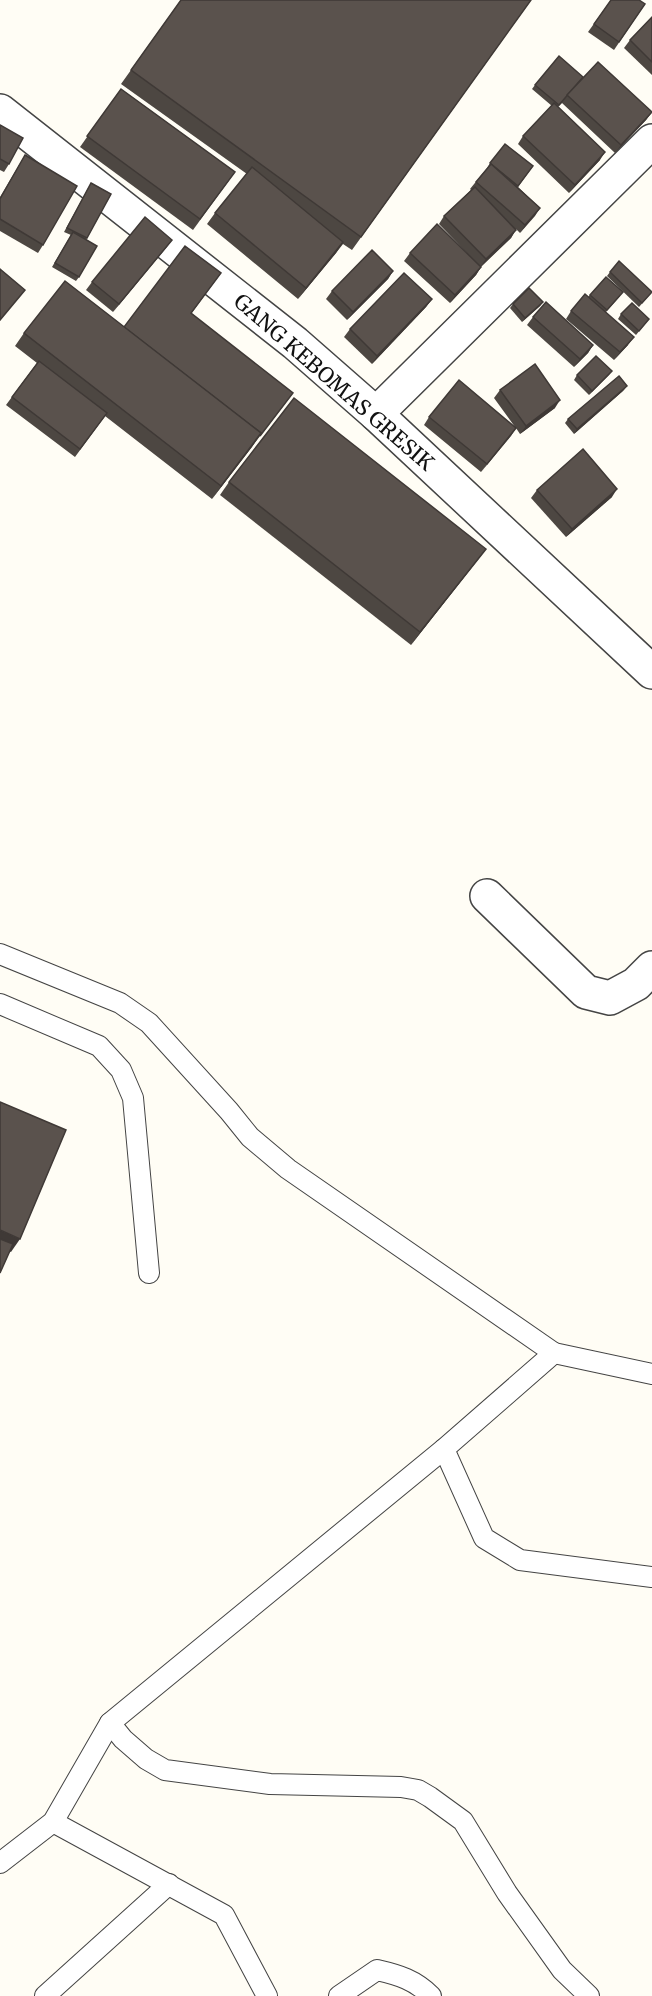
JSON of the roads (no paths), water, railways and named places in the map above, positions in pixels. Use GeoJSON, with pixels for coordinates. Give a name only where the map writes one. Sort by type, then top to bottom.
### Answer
{"type":"FeatureCollection","features":[{"type":"Feature","properties":{"kind":"street","name":"GANG KEBOMAS GRESIK"},"geometry":{"type":"LineString","coordinates":[[0,111],[295,343],[376,414],[652,672]]}},
{"type":"Feature","properties":{"kind":"street"},"geometry":{"type":"LineString","coordinates":[[376,414],[652,141]]}},
{"type":"Feature","properties":{"kind":"street"},"geometry":{"type":"LineString","coordinates":[[487,896],[586,992],[610,998],[636,984],[652,968]]}},
{"type":"Feature","properties":{"kind":"lane"},"geometry":{"type":"LineString","coordinates":[[0,954],[120,1003],[149,1023],[250,1137],[288,1169],[554,1353],[652,1374]]}},
{"type":"Feature","properties":{"kind":"lane"},"geometry":{"type":"LineString","coordinates":[[0,1004],[99,1046],[121,1070],[134,1098],[148,1274]]}},
{"type":"Feature","properties":{"kind":"lane"},"geometry":{"type":"LineString","coordinates":[[0,1863],[53,1822],[110,1723],[444,1449],[554,1353]]}},
{"type":"Feature","properties":{"kind":"lane"},"geometry":{"type":"LineString","coordinates":[[444,1449],[484,1538],[520,1560],[652,1577]]}},
{"type":"Feature","properties":{"kind":"lane"},"geometry":{"type":"LineString","coordinates":[[110,1723],[123,1739],[146,1759],[165,1770],[270,1784],[401,1787],[418,1790],[463,1821],[507,1893],[562,1970],[589,1996]]}},
{"type":"Feature","properties":{"kind":"lane"},"geometry":{"type":"LineString","coordinates":[[53,1822],[224,1915],[267,1996]]}},
{"type":"Feature","properties":{"kind":"lane"},"geometry":{"type":"LineString","coordinates":[[45,1996],[169,1884]]}},
{"type":"Feature","properties":{"kind":"lane"},"geometry":{"type":"LineString","coordinates":[[339,1996],[377,1970],[395,1974],[420,1985],[431,1996]]}}]}
